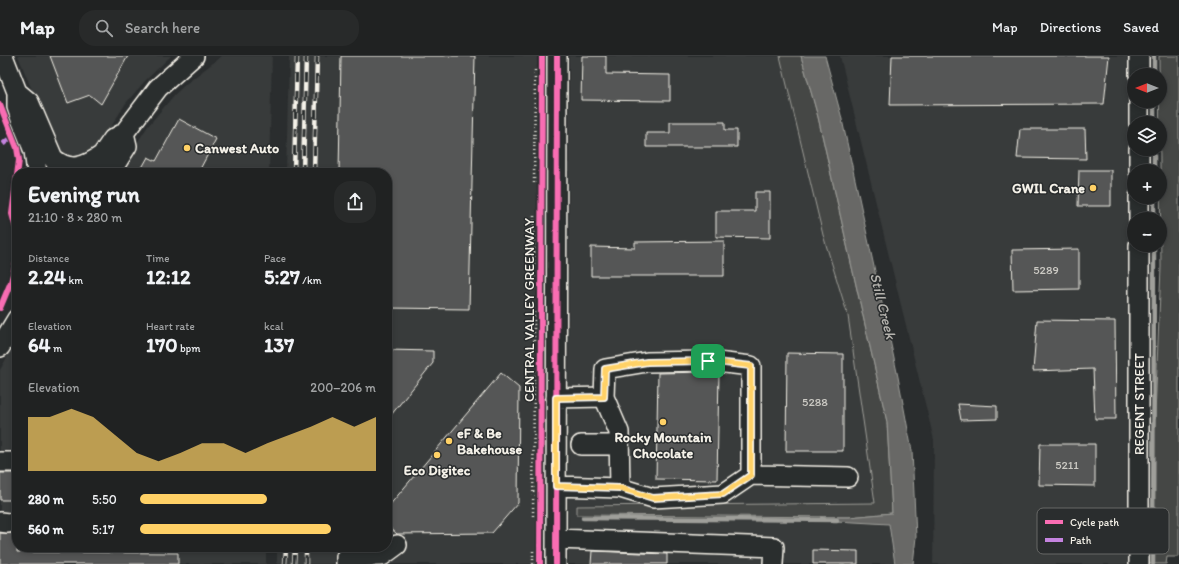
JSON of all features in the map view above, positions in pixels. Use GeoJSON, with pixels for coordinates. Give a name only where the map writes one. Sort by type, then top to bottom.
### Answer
{"type":"FeatureCollection","features":[{"type":"Feature","properties":{"kind":"street"},"geometry":{"type":"LineString","coordinates":[[3,56],[17,92],[17,107],[34,151],[36,168]]}},
{"type":"Feature","properties":{"kind":"street"},"geometry":{"type":"LineString","coordinates":[[98,168],[102,155],[113,139],[124,132],[158,88],[194,56]]}},
{"type":"Feature","properties":{"kind":"street"},"geometry":{"type":"LineString","coordinates":[[556,564],[548,543],[556,486],[557,56]]}},
{"type":"Feature","properties":{"kind":"street"},"geometry":{"type":"LineString","coordinates":[[1139,56],[1139,68]]}},
{"type":"Feature","properties":{"kind":"street"},"geometry":{"type":"LineString","coordinates":[[17,92],[29,102],[58,165],[78,167],[88,165],[102,155]]}},
{"type":"Feature","properties":{"kind":"street"},"geometry":{"type":"LineString","coordinates":[[113,168],[127,146],[124,132]]}},
{"type":"Feature","properties":{"kind":"street","name":"REGENT STREET"},"geometry":{"type":"LineString","coordinates":[[1139,252],[1139,508]]}},
{"type":"Feature","properties":{"kind":"street"},"geometry":{"type":"LineString","coordinates":[[0,347],[9,324]]}},
{"type":"Feature","properties":{"kind":"street"},"geometry":{"type":"LineString","coordinates":[[620,488],[619,432],[604,397],[605,369],[655,362],[708,361],[751,366],[751,475]]}},
{"type":"Feature","properties":{"kind":"street"},"geometry":{"type":"LineString","coordinates":[[556,398],[604,397]]}},
{"type":"Feature","properties":{"kind":"street"},"geometry":{"type":"LineString","coordinates":[[581,445],[619,445]]}},
{"type":"Feature","properties":{"kind":"street"},"geometry":{"type":"LineString","coordinates":[[0,462],[12,462]]}},
{"type":"Feature","properties":{"kind":"street"},"geometry":{"type":"LineString","coordinates":[[556,486],[620,488],[653,498],[723,494],[751,475],[848,477]]}},
{"type":"Feature","properties":{"kind":"street"},"geometry":{"type":"LineString","coordinates":[[548,543],[774,547],[773,564]]}},
{"type":"Feature","properties":{"kind":"street"},"geometry":{"type":"LineString","coordinates":[[392,549],[397,545]]}},
{"type":"Feature","properties":{"kind":"street"},"geometry":{"type":"LineString","coordinates":[[346,564],[346,557],[382,556],[387,552]]}},
{"type":"Feature","properties":{"kind":"path"},"geometry":{"type":"LineString","coordinates":[[534,183],[535,70]]}},
{"type":"Feature","properties":{"kind":"path"},"geometry":{"type":"LineString","coordinates":[[540,564],[548,543]]}},
{"type":"Feature","properties":{"kind":"path"},"geometry":{"type":"LineString","coordinates":[[533,551],[533,564]]}},
{"type":"Feature","properties":{"kind":"shaded area"},"geometry":{"type":"Polygon","coordinates":[[[18,56],[171,56],[145,81],[126,103],[94,154],[72,162],[56,149],[18,56]]]}},
{"type":"Feature","properties":{"kind":"shaded area"},"geometry":{"type":"Polygon","coordinates":[[[222,56],[272,56],[269,168],[120,168],[148,126],[175,94],[222,56]]]}},
{"type":"Feature","properties":{"kind":"shaded area"},"geometry":{"type":"Polygon","coordinates":[[[289,56],[537,56],[536,564],[277,564],[277,552],[392,552],[392,168],[286,168],[289,56]]]}},
{"type":"Feature","properties":{"kind":"shaded area"},"geometry":{"type":"Polygon","coordinates":[[[569,56],[793,56],[894,470],[894,564],[568,564],[569,56]]]}},
{"type":"Feature","properties":{"kind":"shaded area"},"geometry":{"type":"Polygon","coordinates":[[[780,56],[801,56],[818,117],[887,422],[892,513],[849,517],[577,515],[577,506],[875,503],[848,316],[823,235],[780,56]]]}},
{"type":"Feature","properties":{"kind":"shaded area"},"geometry":{"type":"Polygon","coordinates":[[[801,56],[825,56],[841,115],[898,377],[912,451],[916,537],[913,564],[895,564],[889,524],[836,521],[820,517],[849,517],[892,513],[887,422],[818,117],[801,56]]]}},
{"type":"Feature","properties":{"kind":"shaded area"},"geometry":{"type":"Polygon","coordinates":[[[840,56],[1132,56],[1132,68],[1127,68],[1127,108],[1132,108],[1132,116],[1127,116],[1127,156],[1132,156],[1132,164],[1127,164],[1127,204],[1131,204],[1131,212],[1127,212],[1127,252],[1131,252],[1130,508],[1037,508],[1037,554],[1130,554],[1130,564],[933,564],[934,440],[840,56]]]}},
{"type":"Feature","properties":{"kind":"shaded area"},"geometry":{"type":"Polygon","coordinates":[[[1159,56],[1179,56],[1179,557],[1167,557],[1166,564],[1149,564],[1149,554],[1169,554],[1169,508],[1151,508],[1161,252],[1167,252],[1167,212],[1160,212],[1160,204],[1167,204],[1167,164],[1160,164],[1160,156],[1167,156],[1167,116],[1160,116],[1159,108],[1167,108],[1167,68],[1159,68],[1159,56]]]}},
{"type":"Feature","properties":{"kind":"shaded area"},"geometry":{"type":"Polygon","coordinates":[[[12,348],[12,552],[266,552],[266,564],[0,564],[0,370],[12,348]]]}},
{"type":"Feature","properties":{"kind":"building"},"geometry":{"type":"Polygon","coordinates":[[[50,56],[128,56],[101,104],[90,95],[68,103],[50,56]]]}},
{"type":"Feature","properties":{"kind":"building"},"geometry":{"type":"Polygon","coordinates":[[[341,56],[475,56],[469,309],[392,308],[392,168],[339,168],[341,56]]]}},
{"type":"Feature","properties":{"kind":"building"},"geometry":{"type":"Polygon","coordinates":[[[582,56],[606,56],[606,74],[670,75],[670,101],[581,100],[582,56]]]}},
{"type":"Feature","properties":{"kind":"building"},"geometry":{"type":"Polygon","coordinates":[[[892,56],[1109,56],[1104,104],[890,105],[892,56]]]}},
{"type":"Feature","properties":{"kind":"building","name":"Canwest Auto"},"geometry":{"type":"Polygon","coordinates":[[[179,119],[216,139],[201,168],[142,168],[148,157],[156,161],[179,119]]]}},
{"type":"Feature","properties":{"kind":"building"},"geometry":{"type":"Polygon","coordinates":[[[670,122],[725,122],[725,130],[737,130],[737,147],[646,147],[646,133],[670,133],[670,122]]]}},
{"type":"Feature","properties":{"kind":"building"},"geometry":{"type":"Polygon","coordinates":[[[1020,129],[1085,129],[1086,159],[1017,158],[1020,129]]]}},
{"type":"Feature","properties":{"kind":"building"},"geometry":{"type":"Polygon","coordinates":[[[1079,170],[1111,170],[1111,206],[1078,206],[1079,170]]]}},
{"type":"Feature","properties":{"kind":"building"},"geometry":{"type":"Polygon","coordinates":[[[755,192],[770,192],[770,238],[716,237],[716,211],[755,211],[755,192]]]}},
{"type":"Feature","properties":{"kind":"building"},"geometry":{"type":"Polygon","coordinates":[[[724,241],[724,276],[591,276],[591,247],[635,248],[635,242],[724,241]]]}},
{"type":"Feature","properties":{"kind":"building"},"geometry":{"type":"Polygon","coordinates":[[[1079,249],[1079,289],[1013,290],[1012,250],[1079,249]]]}},
{"type":"Feature","properties":{"kind":"building"},"geometry":{"type":"Polygon","coordinates":[[[1037,320],[1115,321],[1116,419],[1095,419],[1093,369],[1033,371],[1037,320]]]}},
{"type":"Feature","properties":{"kind":"building"},"geometry":{"type":"Polygon","coordinates":[[[392,350],[433,351],[433,363],[392,414],[392,350]]]}},
{"type":"Feature","properties":{"kind":"building"},"geometry":{"type":"Polygon","coordinates":[[[787,353],[843,354],[843,451],[786,451],[787,353]]]}},
{"type":"Feature","properties":{"kind":"building"},"geometry":{"type":"Polygon","coordinates":[[[501,373],[519,388],[518,503],[492,533],[397,534],[392,530],[392,502],[501,373]]]}},
{"type":"Feature","properties":{"kind":"building"},"geometry":{"type":"Polygon","coordinates":[[[658,373],[719,373],[717,480],[656,479],[658,373]]]}},
{"type":"Feature","properties":{"kind":"building"},"geometry":{"type":"Polygon","coordinates":[[[958,404],[997,406],[997,419],[961,420],[958,404]]]}},
{"type":"Feature","properties":{"kind":"building"},"geometry":{"type":"Polygon","coordinates":[[[1040,444],[1095,444],[1095,486],[1039,485],[1040,444]]]}},
{"type":"Feature","properties":{"kind":"building"},"geometry":{"type":"Polygon","coordinates":[[[0,473],[12,473],[12,500],[0,500],[0,473]]]}},
{"type":"Feature","properties":{"kind":"building"},"geometry":{"type":"Polygon","coordinates":[[[0,533],[12,533],[12,552],[178,553],[178,564],[0,564],[0,533]]]}},
{"type":"Feature","properties":{"kind":"building"},"geometry":{"type":"Polygon","coordinates":[[[813,550],[858,551],[858,564],[813,564],[813,550]]]}},
{"type":"Feature","properties":{"kind":"building"},"geometry":{"type":"Polygon","coordinates":[[[592,551],[667,554],[667,564],[591,564],[592,551]]]}},
{"type":"Feature","properties":{"kind":"waterway"},"geometry":{"type":"LineString","coordinates":[[1154,56],[1154,68]]}},
{"type":"Feature","properties":{"kind":"waterway"},"geometry":{"type":"LineString","coordinates":[[1154,108],[1154,116]]}},
{"type":"Feature","properties":{"kind":"waterway"},"geometry":{"type":"LineString","coordinates":[[1154,156],[1154,164]]}},
{"type":"Feature","properties":{"kind":"waterway"},"geometry":{"type":"LineString","coordinates":[[1154,204],[1154,212]]}},
{"type":"Feature","properties":{"kind":"waterway"},"geometry":{"type":"LineString","coordinates":[[1153,508],[1154,252]]}},
{"type":"Feature","properties":{"kind":"waterway"},"geometry":{"type":"LineString","coordinates":[[583,518],[837,520]]}},
{"type":"Feature","properties":{"kind":"waterway"},"geometry":{"type":"LineString","coordinates":[[1153,554],[1153,564]]}},
{"type":"Feature","properties":{"kind":"railway"},"geometry":{"type":"LineString","coordinates":[[294,168],[297,56]]}},
{"type":"Feature","properties":{"kind":"railway"},"geometry":{"type":"LineString","coordinates":[[303,168],[306,56]]}},
{"type":"Feature","properties":{"kind":"railway"},"geometry":{"type":"LineString","coordinates":[[314,168],[317,56]]}},
{"type":"Feature","properties":{"kind":"railway"},"geometry":{"type":"LineString","coordinates":[[285,564],[286,552]]}},
{"type":"Feature","properties":{"kind":"railway"},"geometry":{"type":"LineString","coordinates":[[294,564],[295,552]]}},
{"type":"Feature","properties":{"kind":"railway"},"geometry":{"type":"LineString","coordinates":[[306,552],[306,564]]}},
{"type":"Feature","properties":{"kind":"marked path"},"geometry":{"type":"LineString","coordinates":[[3,144],[9,139]]}},
{"type":"Feature","properties":{"kind":"cycle path","name":"CENTRAL VALLEY GREENWAY"},"geometry":{"type":"LineString","coordinates":[[540,564],[542,56]]}},
{"type":"Feature","properties":{"kind":"cycle path"},"geometry":{"type":"LineString","coordinates":[[556,564],[557,56]]}},
{"type":"Feature","properties":{"kind":"cycle path"},"geometry":{"type":"LineString","coordinates":[[0,105],[17,148],[19,160],[18,168]]}},
{"type":"Feature","properties":{"kind":"cycle path"},"geometry":{"type":"LineString","coordinates":[[0,308],[12,278]]}},
{"type":"Feature","properties":{"kind":"place","name":"Canwest Auto"},"geometry":{"type":"Point","coordinates":[187,148]}},
{"type":"Feature","properties":{"kind":"place","name":"GWIL Crane"},"geometry":{"type":"Point","coordinates":[1093,188]}},
{"type":"Feature","properties":{"kind":"place","name":"Rocky Mountain Chocolate"},"geometry":{"type":"Point","coordinates":[663,422]}},
{"type":"Feature","properties":{"kind":"place","name":"eF & Be Bakehouse"},"geometry":{"type":"Point","coordinates":[449,441]}},
{"type":"Feature","properties":{"kind":"place","name":"Eco Digitec"},"geometry":{"type":"Point","coordinates":[437,455]}},
{"type":"Feature","properties":{"kind":"route"},"geometry":{"type":"LineString","coordinates":[[708,361],[751,366],[751,475],[723,494],[653,498],[620,488],[556,486],[556,398],[604,397],[603,386],[605,369],[647,362],[708,361]]}},
{"type":"Feature","properties":{"kind":"water label","name":"Still Creek"},"geometry":{"type":"Point","coordinates":[883,306]}}]}
